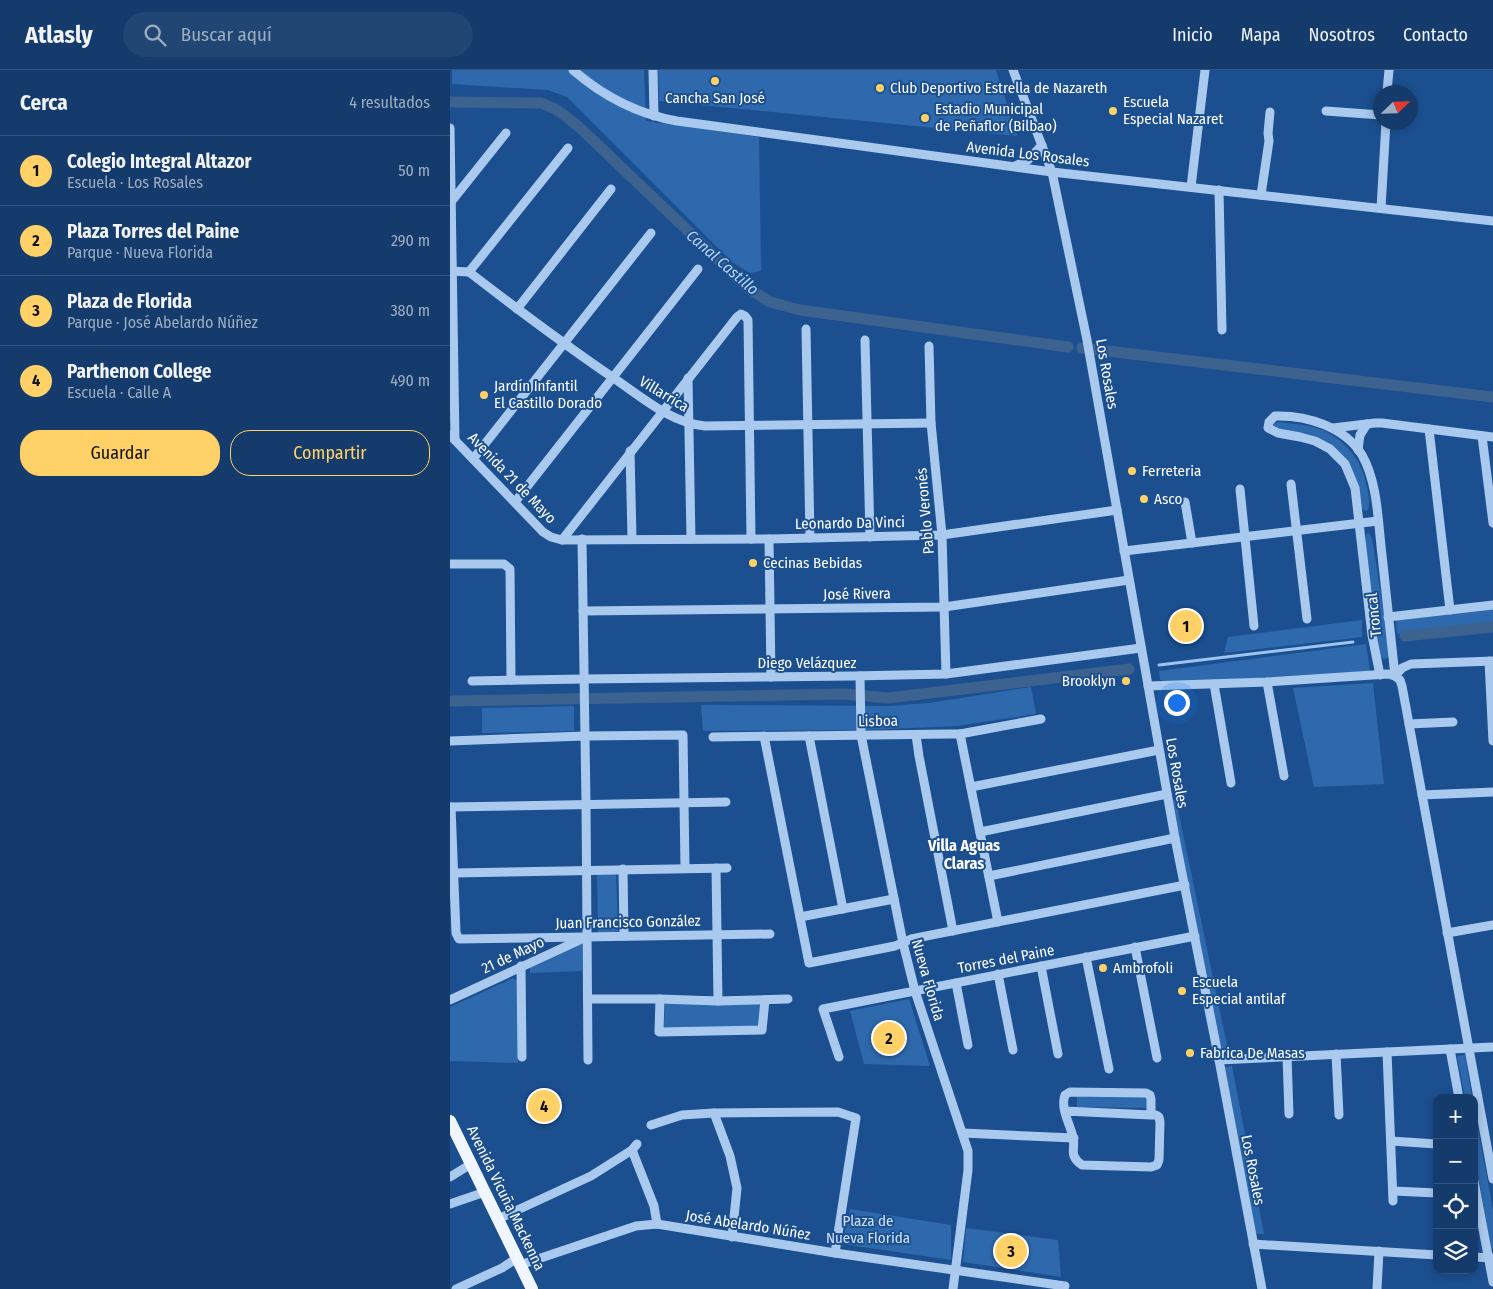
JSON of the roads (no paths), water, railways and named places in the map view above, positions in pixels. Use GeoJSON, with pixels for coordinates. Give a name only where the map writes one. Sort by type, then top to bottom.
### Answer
{"type":"FeatureCollection","features":[{"type":"Feature","properties":{"kind":"main road","name":"Avenida Vicuña Mackenna"},"geometry":{"type":"LineString","coordinates":[[450,1121],[532,1289]]}},
{"type":"Feature","properties":{"kind":"street","name":"Avenida Los Rosales"},"geometry":{"type":"LineString","coordinates":[[573,70],[613,99],[654,116],[677,121],[1052,172],[1493,221]]}},
{"type":"Feature","properties":{"kind":"street"},"geometry":{"type":"LineString","coordinates":[[652,70],[654,116]]}},
{"type":"Feature","properties":{"kind":"street","name":"Los Rosales"},"geometry":{"type":"LineString","coordinates":[[1013,70],[1052,172],[1087,340],[1175,838],[1262,1289]]}},
{"type":"Feature","properties":{"kind":"street"},"geometry":{"type":"LineString","coordinates":[[1191,187],[1205,70]]}},
{"type":"Feature","properties":{"kind":"street"},"geometry":{"type":"LineString","coordinates":[[1387,85],[1388,70]]}},
{"type":"Feature","properties":{"kind":"street"},"geometry":{"type":"LineString","coordinates":[[1326,111],[1373,114]]}},
{"type":"Feature","properties":{"kind":"street"},"geometry":{"type":"LineString","coordinates":[[1262,195],[1269,141],[1270,112]]}},
{"type":"Feature","properties":{"kind":"street","name":"Avenida 21 de Mayo"},"geometry":{"type":"LineString","coordinates":[[450,128],[453,438],[547,535],[562,540],[582,539]]}},
{"type":"Feature","properties":{"kind":"street"},"geometry":{"type":"LineString","coordinates":[[1381,208],[1386,130]]}},
{"type":"Feature","properties":{"kind":"street"},"geometry":{"type":"LineString","coordinates":[[451,202],[506,132]]}},
{"type":"Feature","properties":{"kind":"street"},"geometry":{"type":"LineString","coordinates":[[1013,167],[1028,160],[1042,145]]}},
{"type":"Feature","properties":{"kind":"street"},"geometry":{"type":"LineString","coordinates":[[451,271],[469,272],[568,148]]}},
{"type":"Feature","properties":{"kind":"street"},"geometry":{"type":"LineString","coordinates":[[517,309],[611,189]]}},
{"type":"Feature","properties":{"kind":"street"},"geometry":{"type":"LineString","coordinates":[[1219,190],[1222,330]]}},
{"type":"Feature","properties":{"kind":"street"},"geometry":{"type":"LineString","coordinates":[[473,458],[651,233]]}},
{"type":"Feature","properties":{"kind":"street"},"geometry":{"type":"LineString","coordinates":[[515,502],[698,269]]}},
{"type":"Feature","properties":{"kind":"street","name":"Villarrica"},"geometry":{"type":"LineString","coordinates":[[469,272],[563,344],[679,421],[706,426],[931,423]]}},
{"type":"Feature","properties":{"kind":"street"},"geometry":{"type":"LineString","coordinates":[[562,540],[688,378],[737,317],[743,314],[748,320],[751,539]]}},
{"type":"Feature","properties":{"kind":"street"},"geometry":{"type":"LineString","coordinates":[[806,329],[810,538]]}},
{"type":"Feature","properties":{"kind":"street"},"geometry":{"type":"LineString","coordinates":[[865,340],[870,537]]}},
{"type":"Feature","properties":{"kind":"street","name":"Pablo Veronés"},"geometry":{"type":"LineString","coordinates":[[929,346],[931,423],[942,535],[946,674]]}},
{"type":"Feature","properties":{"kind":"street"},"geometry":{"type":"LineString","coordinates":[[688,378],[690,539]]}},
{"type":"Feature","properties":{"kind":"street","name":"Troncal"},"geometry":{"type":"LineString","coordinates":[[1380,675],[1372,635],[1355,488],[1345,464],[1330,449],[1315,442],[1278,433],[1268,428],[1271,420],[1278,416],[1308,420],[1333,428],[1358,450],[1372,479],[1395,676],[1400,680],[1402,686],[1493,1178]]}},
{"type":"Feature","properties":{"kind":"street"},"geometry":{"type":"LineString","coordinates":[[1333,428],[1382,423],[1493,437]]}},
{"type":"Feature","properties":{"kind":"street"},"geometry":{"type":"LineString","coordinates":[[1358,450],[1360,435],[1366,424]]}},
{"type":"Feature","properties":{"kind":"street"},"geometry":{"type":"LineString","coordinates":[[1429,429],[1450,610]]}},
{"type":"Feature","properties":{"kind":"street"},"geometry":{"type":"LineString","coordinates":[[1482,436],[1493,523]]}},
{"type":"Feature","properties":{"kind":"street"},"geometry":{"type":"LineString","coordinates":[[630,451],[632,539]]}},
{"type":"Feature","properties":{"kind":"street"},"geometry":{"type":"LineString","coordinates":[[1291,484],[1308,619]]}},
{"type":"Feature","properties":{"kind":"street"},"geometry":{"type":"LineString","coordinates":[[1240,489],[1254,626]]}},
{"type":"Feature","properties":{"kind":"street"},"geometry":{"type":"LineString","coordinates":[[1185,502],[1192,543]]}},
{"type":"Feature","properties":{"kind":"street","name":"Leonardo Da Vinci"},"geometry":{"type":"LineString","coordinates":[[582,539],[769,539],[942,535],[1117,510]]}},
{"type":"Feature","properties":{"kind":"street"},"geometry":{"type":"LineString","coordinates":[[1124,551],[1378,521]]}},
{"type":"Feature","properties":{"kind":"street"},"geometry":{"type":"LineString","coordinates":[[582,539],[588,1060]]}},
{"type":"Feature","properties":{"kind":"street"},"geometry":{"type":"LineString","coordinates":[[769,539],[771,677]]}},
{"type":"Feature","properties":{"kind":"street"},"geometry":{"type":"LineString","coordinates":[[450,564],[500,564],[507,566],[511,573],[511,680]]}},
{"type":"Feature","properties":{"kind":"street","name":"José Rivera"},"geometry":{"type":"LineString","coordinates":[[583,611],[944,607],[1129,580]]}},
{"type":"Feature","properties":{"kind":"street"},"geometry":{"type":"LineString","coordinates":[[1388,617],[1493,604]]}},
{"type":"Feature","properties":{"kind":"street","name":"Diego Velázquez"},"geometry":{"type":"LineString","coordinates":[[472,681],[511,680],[584,683],[771,677],[860,680],[946,674],[1141,648]]}},
{"type":"Feature","properties":{"kind":"street"},"geometry":{"type":"LineString","coordinates":[[1148,686],[1267,682],[1380,675],[1395,676],[1402,668],[1411,664],[1491,661],[1493,741]]}},
{"type":"Feature","properties":{"kind":"street","name":"Nueva Florida"},"geometry":{"type":"LineString","coordinates":[[860,680],[861,735],[903,943],[915,991],[968,1151],[968,1170],[953,1289]]}},
{"type":"Feature","properties":{"kind":"street"},"geometry":{"type":"LineString","coordinates":[[1267,682],[1284,776]]}},
{"type":"Feature","properties":{"kind":"street"},"geometry":{"type":"LineString","coordinates":[[1214,684],[1231,783]]}},
{"type":"Feature","properties":{"kind":"street","name":"Lisboa"},"geometry":{"type":"LineString","coordinates":[[713,737],[960,734],[1041,719]]}},
{"type":"Feature","properties":{"kind":"street"},"geometry":{"type":"LineString","coordinates":[[1409,724],[1453,722]]}},
{"type":"Feature","properties":{"kind":"street"},"geometry":{"type":"LineString","coordinates":[[960,734],[998,922]]}},
{"type":"Feature","properties":{"kind":"street"},"geometry":{"type":"LineString","coordinates":[[450,740],[683,735],[685,868]]}},
{"type":"Feature","properties":{"kind":"street"},"geometry":{"type":"LineString","coordinates":[[916,735],[918,756],[953,931]]}},
{"type":"Feature","properties":{"kind":"street"},"geometry":{"type":"LineString","coordinates":[[764,736],[809,963],[895,946],[911,940],[953,931],[1185,885]]}},
{"type":"Feature","properties":{"kind":"street"},"geometry":{"type":"LineString","coordinates":[[809,736],[843,909]]}},
{"type":"Feature","properties":{"kind":"street"},"geometry":{"type":"LineString","coordinates":[[971,787],[1159,750]]}},
{"type":"Feature","properties":{"kind":"street"},"geometry":{"type":"LineString","coordinates":[[1422,795],[1493,792]]}},
{"type":"Feature","properties":{"kind":"street"},"geometry":{"type":"LineString","coordinates":[[980,832],[1167,794]]}},
{"type":"Feature","properties":{"kind":"street"},"geometry":{"type":"LineString","coordinates":[[726,802],[451,807],[454,873],[727,868]]}},
{"type":"Feature","properties":{"kind":"street"},"geometry":{"type":"LineString","coordinates":[[988,876],[1175,838]]}},
{"type":"Feature","properties":{"kind":"street"},"geometry":{"type":"LineString","coordinates":[[716,868],[718,1001]]}},
{"type":"Feature","properties":{"kind":"street"},"geometry":{"type":"LineString","coordinates":[[623,869],[624,936]]}},
{"type":"Feature","properties":{"kind":"street","name":"Juan Francisco González"},"geometry":{"type":"LineString","coordinates":[[454,873],[456,933],[457,937],[461,939],[770,934]]}},
{"type":"Feature","properties":{"kind":"street"},"geometry":{"type":"LineString","coordinates":[[800,917],[894,899]]}},
{"type":"Feature","properties":{"kind":"street"},"geometry":{"type":"LineString","coordinates":[[1447,933],[1493,925]]}},
{"type":"Feature","properties":{"kind":"street","name":"21 de Mayo"},"geometry":{"type":"LineString","coordinates":[[450,1000],[588,936]]}},
{"type":"Feature","properties":{"kind":"street","name":"Torres del Paine"},"geometry":{"type":"LineString","coordinates":[[839,1056],[823,1009],[1195,936]]}},
{"type":"Feature","properties":{"kind":"street"},"geometry":{"type":"LineString","coordinates":[[1135,947],[1157,1058]]}},
{"type":"Feature","properties":{"kind":"street"},"geometry":{"type":"LineString","coordinates":[[1086,957],[1109,1069]]}},
{"type":"Feature","properties":{"kind":"street"},"geometry":{"type":"LineString","coordinates":[[521,966],[522,1057]]}},
{"type":"Feature","properties":{"kind":"street"},"geometry":{"type":"LineString","coordinates":[[1041,966],[1058,1054]]}},
{"type":"Feature","properties":{"kind":"street"},"geometry":{"type":"LineString","coordinates":[[998,974],[1013,1050]]}},
{"type":"Feature","properties":{"kind":"street"},"geometry":{"type":"LineString","coordinates":[[956,983],[968,1045]]}},
{"type":"Feature","properties":{"kind":"street"},"geometry":{"type":"LineString","coordinates":[[588,999],[718,1001],[788,999]]}},
{"type":"Feature","properties":{"kind":"street"},"geometry":{"type":"LineString","coordinates":[[660,999],[659,1032],[762,1030],[765,1000]]}},
{"type":"Feature","properties":{"kind":"street"},"geometry":{"type":"LineString","coordinates":[[1219,1060],[1493,1047]]}},
{"type":"Feature","properties":{"kind":"street"},"geometry":{"type":"LineString","coordinates":[[1450,1049],[1458,1094]]}},
{"type":"Feature","properties":{"kind":"street"},"geometry":{"type":"LineString","coordinates":[[1387,1052],[1393,1201]]}},
{"type":"Feature","properties":{"kind":"street"},"geometry":{"type":"LineString","coordinates":[[1336,1054],[1339,1115]]}},
{"type":"Feature","properties":{"kind":"street"},"geometry":{"type":"LineString","coordinates":[[1287,1056],[1290,1114]]}},
{"type":"Feature","properties":{"kind":"street"},"geometry":{"type":"LineString","coordinates":[[1065,1111],[1159,1117],[1159,1160],[1157,1165],[1151,1167],[1082,1165],[1074,1156],[1074,1138],[1065,1111],[1063,1098],[1065,1095],[1070,1092],[1146,1093],[1150,1095],[1151,1099],[1151,1115]]}},
{"type":"Feature","properties":{"kind":"street"},"geometry":{"type":"LineString","coordinates":[[651,1125],[682,1115],[714,1113],[838,1112],[856,1118],[836,1253]]}},
{"type":"Feature","properties":{"kind":"street"},"geometry":{"type":"LineString","coordinates":[[714,1113],[730,1156],[736,1188],[732,1237]]}},
{"type":"Feature","properties":{"kind":"street"},"geometry":{"type":"LineString","coordinates":[[963,1133],[1074,1138]]}},
{"type":"Feature","properties":{"kind":"street"},"geometry":{"type":"LineString","coordinates":[[1391,1141],[1433,1144]]}},
{"type":"Feature","properties":{"kind":"street"},"geometry":{"type":"LineString","coordinates":[[498,1218],[591,1176],[635,1147],[654,1206],[657,1224]]}},
{"type":"Feature","properties":{"kind":"street"},"geometry":{"type":"LineString","coordinates":[[450,1177],[471,1164]]}},
{"type":"Feature","properties":{"kind":"street"},"geometry":{"type":"LineString","coordinates":[[1393,1191],[1433,1193]]}},
{"type":"Feature","properties":{"kind":"street"},"geometry":{"type":"LineString","coordinates":[[450,1204],[485,1192]]}},
{"type":"Feature","properties":{"kind":"street"},"geometry":{"type":"LineString","coordinates":[[1478,1203],[1491,1258],[1493,1282]]}},
{"type":"Feature","properties":{"kind":"street","name":"José Abelardo Núñez"},"geometry":{"type":"LineString","coordinates":[[456,1289],[519,1261],[636,1226],[657,1224],[836,1253],[1065,1286]]}},
{"type":"Feature","properties":{"kind":"street"},"geometry":{"type":"LineString","coordinates":[[1253,1244],[1433,1254]]}},
{"type":"Feature","properties":{"kind":"street"},"geometry":{"type":"LineString","coordinates":[[1377,1289],[1379,1251]]}},
{"type":"Feature","properties":{"kind":"street"},"geometry":{"type":"LineString","coordinates":[[1478,1257],[1491,1258]]}},
{"type":"Feature","properties":{"kind":"waterway","name":"Canal Castillo"},"geometry":{"type":"LineString","coordinates":[[450,102],[541,103],[556,109],[578,126],[748,288],[770,302],[800,310],[1068,347]]}},
{"type":"Feature","properties":{"kind":"waterway"},"geometry":{"type":"LineString","coordinates":[[1082,348],[1493,397]]}},
{"type":"Feature","properties":{"kind":"waterway"},"geometry":{"type":"LineString","coordinates":[[1405,636],[1493,627]]}},
{"type":"Feature","properties":{"kind":"waterway"},"geometry":{"type":"LineString","coordinates":[[1159,665],[1353,642]]}},
{"type":"Feature","properties":{"kind":"waterway"},"geometry":{"type":"LineString","coordinates":[[450,701],[844,694],[888,698],[1129,669]]}},
{"type":"Feature","properties":{"kind":"place","name":"Cancha San José"},"geometry":{"type":"Point","coordinates":[715,81]}},
{"type":"Feature","properties":{"kind":"place","name":"Club Deportivo Estrella de Nazareth"},"geometry":{"type":"Point","coordinates":[880,88]}},
{"type":"Feature","properties":{"kind":"place","name":"Escuela Especial Nazaret"},"geometry":{"type":"Point","coordinates":[1113,111]}},
{"type":"Feature","properties":{"kind":"place","name":"Estadio Municipal de Peñaflor (Bilbao)"},"geometry":{"type":"Point","coordinates":[925,118]}},
{"type":"Feature","properties":{"kind":"place","name":"Jardín Infantil El Castillo Dorado"},"geometry":{"type":"Point","coordinates":[484,395]}},
{"type":"Feature","properties":{"kind":"place","name":"Ferreteria"},"geometry":{"type":"Point","coordinates":[1132,471]}},
{"type":"Feature","properties":{"kind":"place","name":"Asco"},"geometry":{"type":"Point","coordinates":[1144,499]}},
{"type":"Feature","properties":{"kind":"place","name":"Cecinas Bebidas"},"geometry":{"type":"Point","coordinates":[753,563]}},
{"type":"Feature","properties":{"kind":"place","name":"Colegio Integral Altazor"},"geometry":{"type":"Point","coordinates":[1186,626]}},
{"type":"Feature","properties":{"kind":"place","name":"Brooklyn"},"geometry":{"type":"Point","coordinates":[1126,681]}},
{"type":"Feature","properties":{"kind":"place","name":"Ambrofoli"},"geometry":{"type":"Point","coordinates":[1103,968]}},
{"type":"Feature","properties":{"kind":"place","name":"Escuela Especial antilaf"},"geometry":{"type":"Point","coordinates":[1182,991]}},
{"type":"Feature","properties":{"kind":"place","name":"Plaza Torres del Paine"},"geometry":{"type":"Point","coordinates":[889,1038]}},
{"type":"Feature","properties":{"kind":"place","name":"Fabrica De Masas"},"geometry":{"type":"Point","coordinates":[1190,1053]}},
{"type":"Feature","properties":{"kind":"place","name":"Parthenon College"},"geometry":{"type":"Point","coordinates":[544,1106]}},
{"type":"Feature","properties":{"kind":"place","name":"Plaza de Florida"},"geometry":{"type":"Point","coordinates":[1011,1251]}},
{"type":"Feature","properties":{"kind":"district","name":"Villa Aguas Claras"},"geometry":{"type":"Point","coordinates":[964,854]}},
{"type":"Feature","properties":{"kind":"park label","name":"Plaza de Nueva Florida"},"geometry":{"type":"Point","coordinates":[868,1230]}}]}
